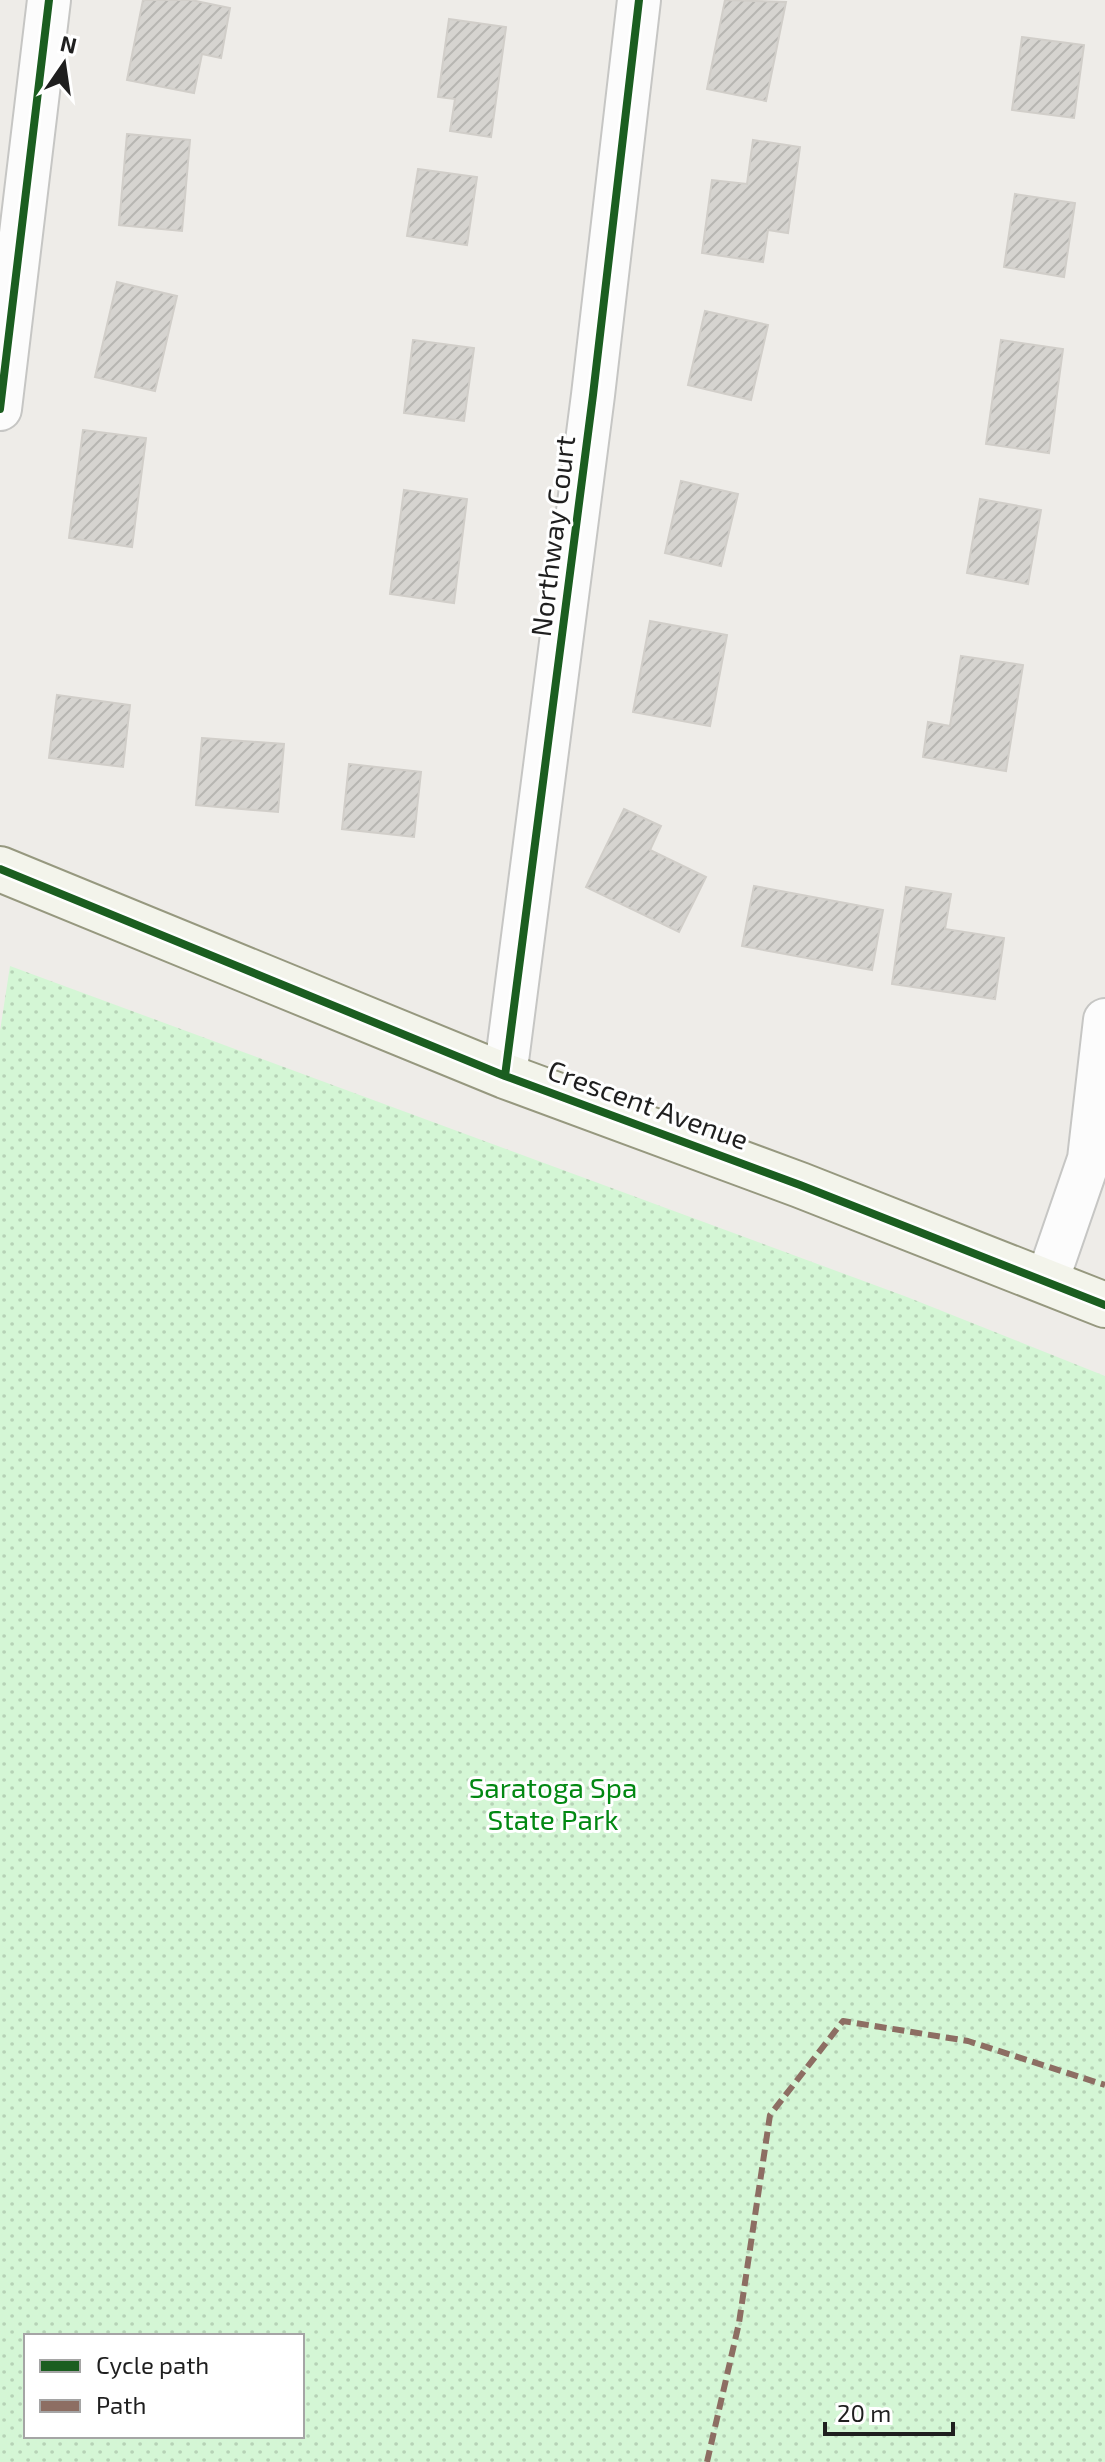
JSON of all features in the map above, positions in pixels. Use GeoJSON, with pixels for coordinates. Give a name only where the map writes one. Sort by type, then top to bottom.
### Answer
{"type":"FeatureCollection","features":[{"type":"Feature","properties":{"kind":"street"},"geometry":{"type":"LineString","coordinates":[[0,409],[49,0]]}},
{"type":"Feature","properties":{"kind":"street","name":"Northway Court"},"geometry":{"type":"LineString","coordinates":[[505,1076],[593,395],[639,0]]}},
{"type":"Feature","properties":{"kind":"street","name":"Crescent Avenue"},"geometry":{"type":"LineString","coordinates":[[0,869],[505,1076],[800,1185],[1105,1305]]}},
{"type":"Feature","properties":{"kind":"street"},"geometry":{"type":"LineString","coordinates":[[1047,1281],[1089,1159],[1105,1020]]}},
{"type":"Feature","properties":{"kind":"green space","name":"Saratoga Spa State Park"},"geometry":{"type":"Polygon","coordinates":[[[10,966],[907,1297],[1105,1376],[1105,2462],[0,2462],[0,1031],[10,966]]]}},
{"type":"Feature","properties":{"kind":"building"},"geometry":{"type":"Polygon","coordinates":[[[143,0],[191,0],[230,8],[221,58],[202,54],[194,93],[127,80],[143,0]]]}},
{"type":"Feature","properties":{"kind":"building"},"geometry":{"type":"Polygon","coordinates":[[[725,0],[786,2],[766,101],[707,89],[725,0]]]}},
{"type":"Feature","properties":{"kind":"building"},"geometry":{"type":"Polygon","coordinates":[[[449,19],[506,27],[491,137],[450,131],[455,99],[438,97],[449,19]]]}},
{"type":"Feature","properties":{"kind":"building"},"geometry":{"type":"Polygon","coordinates":[[[1022,37],[1084,45],[1074,118],[1012,110],[1022,37]]]}},
{"type":"Feature","properties":{"kind":"building"},"geometry":{"type":"Polygon","coordinates":[[[127,134],[190,140],[182,231],[119,225],[127,134]]]}},
{"type":"Feature","properties":{"kind":"building"},"geometry":{"type":"Polygon","coordinates":[[[753,140],[800,147],[788,233],[768,230],[763,262],[702,253],[712,180],[747,184],[753,140]]]}},
{"type":"Feature","properties":{"kind":"building"},"geometry":{"type":"Polygon","coordinates":[[[418,169],[477,177],[467,245],[407,236],[418,169]]]}},
{"type":"Feature","properties":{"kind":"building"},"geometry":{"type":"Polygon","coordinates":[[[1015,194],[1075,203],[1064,277],[1004,267],[1015,194]]]}},
{"type":"Feature","properties":{"kind":"building"},"geometry":{"type":"Polygon","coordinates":[[[117,282],[177,296],[155,391],[95,377],[117,282]]]}},
{"type":"Feature","properties":{"kind":"building"},"geometry":{"type":"Polygon","coordinates":[[[705,311],[768,325],[751,400],[688,385],[705,311]]]}},
{"type":"Feature","properties":{"kind":"building"},"geometry":{"type":"Polygon","coordinates":[[[413,340],[474,348],[464,421],[404,413],[413,340]]]}},
{"type":"Feature","properties":{"kind":"building"},"geometry":{"type":"Polygon","coordinates":[[[1001,340],[1063,349],[1049,453],[986,444],[1001,340]]]}},
{"type":"Feature","properties":{"kind":"building"},"geometry":{"type":"Polygon","coordinates":[[[83,430],[146,438],[132,547],[69,538],[83,430]]]}},
{"type":"Feature","properties":{"kind":"building"},"geometry":{"type":"Polygon","coordinates":[[[681,481],[738,494],[721,566],[665,553],[681,481]]]}},
{"type":"Feature","properties":{"kind":"building"},"geometry":{"type":"Polygon","coordinates":[[[404,490],[467,499],[454,603],[390,594],[404,490]]]}},
{"type":"Feature","properties":{"kind":"building"},"geometry":{"type":"Polygon","coordinates":[[[980,499],[1041,510],[1028,584],[967,573],[980,499]]]}},
{"type":"Feature","properties":{"kind":"building"},"geometry":{"type":"Polygon","coordinates":[[[650,621],[727,635],[710,726],[633,712],[650,621]]]}},
{"type":"Feature","properties":{"kind":"building"},"geometry":{"type":"Polygon","coordinates":[[[961,656],[1023,665],[1006,771],[923,757],[928,722],[950,726],[961,656]]]}},
{"type":"Feature","properties":{"kind":"building"},"geometry":{"type":"Polygon","coordinates":[[[57,695],[130,705],[123,767],[49,758],[57,695]]]}},
{"type":"Feature","properties":{"kind":"building"},"geometry":{"type":"Polygon","coordinates":[[[202,738],[284,744],[278,812],[196,805],[202,738]]]}},
{"type":"Feature","properties":{"kind":"building"},"geometry":{"type":"Polygon","coordinates":[[[349,764],[421,772],[414,837],[342,829],[349,764]]]}},
{"type":"Feature","properties":{"kind":"building"},"geometry":{"type":"Polygon","coordinates":[[[624,809],[661,826],[650,850],[706,877],[679,932],[586,887],[624,809]]]}},
{"type":"Feature","properties":{"kind":"building"},"geometry":{"type":"Polygon","coordinates":[[[754,886],[883,910],[872,970],[742,946],[754,886]]]}},
{"type":"Feature","properties":{"kind":"building"},"geometry":{"type":"Polygon","coordinates":[[[906,887],[951,894],[945,929],[1004,938],[995,999],[892,984],[906,887]]]}},
{"type":"Feature","properties":{"kind":"marked path"},"geometry":{"type":"LineString","coordinates":[[707,2462],[739,2323],[770,2115],[843,2021],[968,2041],[1105,2085]]}},
{"type":"Feature","properties":{"kind":"cycle path"},"geometry":{"type":"LineString","coordinates":[[0,409],[49,0]]}},
{"type":"Feature","properties":{"kind":"cycle path"},"geometry":{"type":"LineString","coordinates":[[505,1076],[593,395],[639,0]]}},
{"type":"Feature","properties":{"kind":"cycle path"},"geometry":{"type":"LineString","coordinates":[[0,869],[505,1076],[800,1185],[1105,1305]]}}]}
